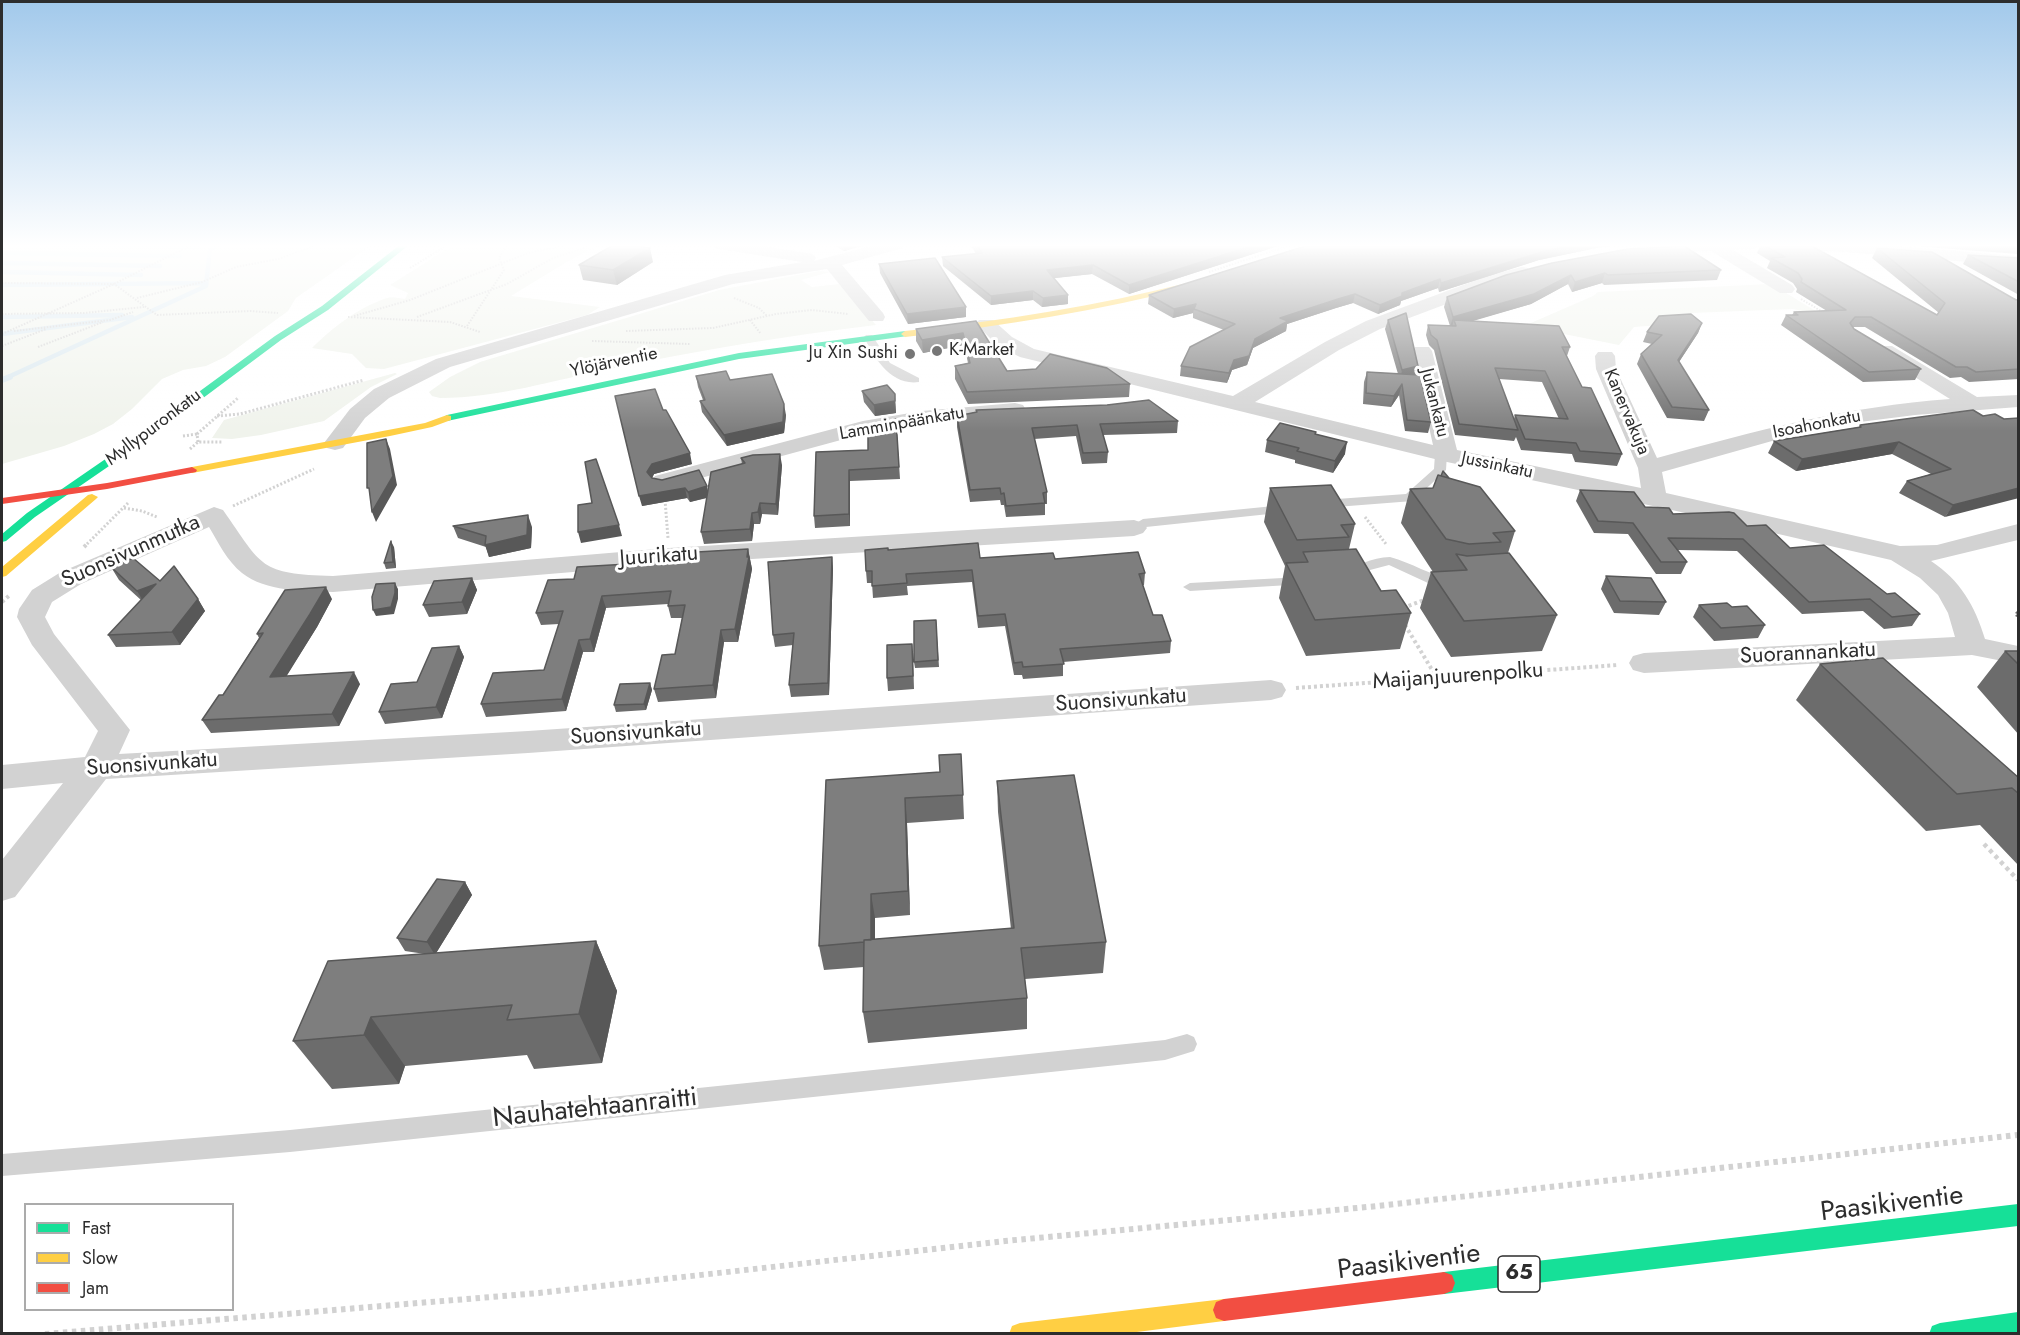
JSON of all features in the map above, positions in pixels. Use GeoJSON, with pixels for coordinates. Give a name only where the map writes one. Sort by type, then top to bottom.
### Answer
{"type":"FeatureCollection","features":[{"type":"Feature","properties":{"kind":"main road","name":"Ylöjärventie"},"geometry":{"type":"LineString","coordinates":[[2,501],[107,486],[426,416],[452,416],[690,365],[780,349],[986,324],[1105,306]]}},
{"type":"Feature","properties":{"kind":"main road","name":"Myllypuronkatu"},"geometry":{"type":"LineString","coordinates":[[245,380],[320,316],[325,308]]}},
{"type":"Feature","properties":{"kind":"main road","name":"Myllypuronkatu"},"geometry":{"type":"LineString","coordinates":[[2,539],[31,515],[140,440],[278,338],[325,308]]}},
{"type":"Feature","properties":{"kind":"main road","name":"Ylöjärventie"},"geometry":{"type":"LineString","coordinates":[[256,444],[339,436]]}},
{"type":"Feature","properties":{"kind":"main road","name":"Myllypuronkatu"},"geometry":{"type":"LineString","coordinates":[[2,573],[46,534],[131,466],[96,470]]}},
{"type":"Feature","properties":{"kind":"main road"},"geometry":{"type":"LineString","coordinates":[[62,476],[96,470]]}},
{"type":"Feature","properties":{"kind":"main road","name":"Paasikiventie"},"geometry":{"type":"LineString","coordinates":[[1020,1334],[2019,1215]]}},
{"type":"Feature","properties":{"kind":"main road"},"geometry":{"type":"LineString","coordinates":[[1940,1334],[2019,1323]]}},
{"type":"Feature","properties":{"kind":"street"},"geometry":{"type":"LineString","coordinates":[[339,436],[358,410],[380,393],[443,363],[656,306]]}},
{"type":"Feature","properties":{"kind":"street"},"geometry":{"type":"LineString","coordinates":[[867,306],[876,317]]}},
{"type":"Feature","properties":{"kind":"street"},"geometry":{"type":"LineString","coordinates":[[1233,405],[1332,346],[1373,325],[1423,306]]}},
{"type":"Feature","properties":{"kind":"street","name":"Jussinkatu"},"geometry":{"type":"LineString","coordinates":[[986,324],[994,334],[1022,352],[1444,455],[1654,498],[1900,554],[1937,553],[2019,532]]}},
{"type":"Feature","properties":{"kind":"street"},"geometry":{"type":"LineString","coordinates":[[1865,338],[1973,404]]}},
{"type":"Feature","properties":{"kind":"street","name":"Jukankatu"},"geometry":{"type":"LineString","coordinates":[[1422,351],[1444,455]]}},
{"type":"Feature","properties":{"kind":"street","name":"Kanervakuja"},"geometry":{"type":"LineString","coordinates":[[1605,356],[1606,369],[1650,468]]}},
{"type":"Feature","properties":{"kind":"street"},"geometry":{"type":"LineString","coordinates":[[1149,404],[1180,391]]}},
{"type":"Feature","properties":{"kind":"street","name":"Isoahonkatu"},"geometry":{"type":"LineString","coordinates":[[1650,468],[1803,426],[1881,412],[2019,402]]}},
{"type":"Feature","properties":{"kind":"street","name":"Lamminpäänkatu"},"geometry":{"type":"LineString","coordinates":[[664,482],[848,431],[893,422],[960,412],[1040,409]]}},
{"type":"Feature","properties":{"kind":"street"},"geometry":{"type":"LineString","coordinates":[[1650,468],[1654,498]]}},
{"type":"Feature","properties":{"kind":"street","name":"Juurikatu"},"geometry":{"type":"LineString","coordinates":[[214,515],[243,560],[262,573],[285,582],[333,584],[669,556],[1134,528]]}},
{"type":"Feature","properties":{"kind":"street","name":"Suonsivunmutka"},"geometry":{"type":"LineString","coordinates":[[96,768],[114,730],[42,638],[31,616],[33,609],[42,596],[71,578],[214,515]]}},
{"type":"Feature","properties":{"kind":"street"},"geometry":{"type":"LineString","coordinates":[[1900,554],[1937,577],[1950,590],[1966,623],[1972,646]]}},
{"type":"Feature","properties":{"kind":"street","name":"Suorannankatu"},"geometry":{"type":"LineString","coordinates":[[1644,663],[1972,646],[2019,655]]}},
{"type":"Feature","properties":{"kind":"street","name":"Suonsivunkatu"},"geometry":{"type":"LineString","coordinates":[[2,777],[146,763],[528,742],[1271,690]]}},
{"type":"Feature","properties":{"kind":"street"},"geometry":{"type":"LineString","coordinates":[[2,886],[96,768]]}},
{"type":"Feature","properties":{"kind":"lane"},"geometry":{"type":"LineString","coordinates":[[869,337],[878,354],[892,372],[915,380]]}},
{"type":"Feature","properties":{"kind":"lane"},"geometry":{"type":"LineString","coordinates":[[1409,498],[1440,470],[1444,455]]}},
{"type":"Feature","properties":{"kind":"lane"},"geometry":{"type":"LineString","coordinates":[[1315,505],[1409,498],[1428,503]]}},
{"type":"Feature","properties":{"kind":"lane"},"geometry":{"type":"LineString","coordinates":[[1134,528],[1143,523],[1293,508]]}},
{"type":"Feature","properties":{"kind":"lane"},"geometry":{"type":"LineString","coordinates":[[1338,578],[1349,578],[1363,566],[1380,561],[1408,566],[1434,582],[1466,584]]}},
{"type":"Feature","properties":{"kind":"lane"},"geometry":{"type":"LineString","coordinates":[[1190,587],[1315,580]]}},
{"type":"Feature","properties":{"kind":"lane","name":"Nauhatehtaanraitti"},"geometry":{"type":"LineString","coordinates":[[2,1165],[325,1137],[1165,1050],[1187,1044]]}},
{"type":"Feature","properties":{"kind":"path"},"geometry":{"type":"LineString","coordinates":[[2,334],[64,306]]}},
{"type":"Feature","properties":{"kind":"path"},"geometry":{"type":"LineString","coordinates":[[144,306],[157,315],[250,312]]}},
{"type":"Feature","properties":{"kind":"path"},"geometry":{"type":"LineString","coordinates":[[388,306],[351,317],[413,319],[467,326],[479,306]]}},
{"type":"Feature","properties":{"kind":"path"},"geometry":{"type":"LineString","coordinates":[[413,319],[446,306]]}},
{"type":"Feature","properties":{"kind":"path"},"geometry":{"type":"LineString","coordinates":[[757,306],[768,316]]}},
{"type":"Feature","properties":{"kind":"path"},"geometry":{"type":"LineString","coordinates":[[1814,306],[1826,314]]}},
{"type":"Feature","properties":{"kind":"path"},"geometry":{"type":"LineString","coordinates":[[2,314],[146,309]]}},
{"type":"Feature","properties":{"kind":"path"},"geometry":{"type":"LineString","coordinates":[[38,347],[146,309]]}},
{"type":"Feature","properties":{"kind":"path"},"geometry":{"type":"LineString","coordinates":[[617,332],[713,328],[768,316],[812,310],[876,317]]}},
{"type":"Feature","properties":{"kind":"path"},"geometry":{"type":"LineString","coordinates":[[8,332],[110,320]]}},
{"type":"Feature","properties":{"kind":"path"},"geometry":{"type":"LineString","coordinates":[[2,346],[52,326]]}},
{"type":"Feature","properties":{"kind":"path"},"geometry":{"type":"LineString","coordinates":[[585,339],[611,343],[694,344]]}},
{"type":"Feature","properties":{"kind":"path"},"geometry":{"type":"LineString","coordinates":[[217,416],[240,414],[367,379]]}},
{"type":"Feature","properties":{"kind":"path"},"geometry":{"type":"LineString","coordinates":[[664,482],[669,556]]}},
{"type":"Feature","properties":{"kind":"path"},"geometry":{"type":"LineString","coordinates":[[1339,503],[1359,510],[1375,527],[1397,563]]}},
{"type":"Feature","properties":{"kind":"path"},"geometry":{"type":"LineString","coordinates":[[78,551],[123,507]]}},
{"type":"Feature","properties":{"kind":"path"},"geometry":{"type":"LineString","coordinates":[[1396,610],[1421,602],[1431,594],[1434,582]]}},
{"type":"Feature","properties":{"kind":"path"},"geometry":{"type":"LineString","coordinates":[[1402,620],[1437,678]]}},
{"type":"Feature","properties":{"kind":"path","name":"Maijanjuurenpolku"},"geometry":{"type":"LineString","coordinates":[[1271,690],[1644,663]]}},
{"type":"Feature","properties":{"kind":"path"},"geometry":{"type":"LineString","coordinates":[[1984,844],[2019,880]]}},
{"type":"Feature","properties":{"kind":"path"},"geometry":{"type":"LineString","coordinates":[[45,1334],[539,1293],[1005,1241],[1378,1206],[2019,1135]]}},
{"type":"Feature","properties":{"kind":"shaded area"},"geometry":{"type":"Polygon","coordinates":[[[2,306],[291,306],[288,311],[225,357],[206,366],[183,370],[162,379],[132,409],[113,424],[64,446],[2,464],[2,306]]]}},
{"type":"Feature","properties":{"kind":"shaded area"},"geometry":{"type":"Polygon","coordinates":[[[665,306],[859,306],[876,325],[709,350],[483,395],[440,398],[432,396],[429,392],[450,377],[480,362],[665,306]]]}},
{"type":"Feature","properties":{"kind":"shaded area"},"geometry":{"type":"Polygon","coordinates":[[[1569,306],[1808,306],[1824,316],[1793,309],[1690,313],[1687,323],[1634,327],[1619,345],[1524,326],[1569,306]]]}},
{"type":"Feature","properties":{"kind":"shaded area"},"geometry":{"type":"Polygon","coordinates":[[[366,307],[600,307],[587,315],[384,369],[366,368],[352,354],[312,348],[337,326],[366,307]]]}},
{"type":"Feature","properties":{"kind":"shaded area"},"geometry":{"type":"Polygon","coordinates":[[[397,374],[371,387],[324,421],[261,435],[232,439],[212,438],[224,420],[397,374]]]}},
{"type":"Feature","properties":{"kind":"building"},"geometry":{"type":"Polygon","coordinates":[[[903,306],[966,307],[907,314],[903,306]]]}},
{"type":"Feature","properties":{"kind":"building"},"geometry":{"type":"Polygon","coordinates":[[[1169,306],[1186,306],[1174,309],[1169,306]]]}},
{"type":"Feature","properties":{"kind":"building"},"geometry":{"type":"Polygon","coordinates":[[[1195,306],[1317,306],[1280,318],[1288,321],[1255,339],[1249,356],[1234,360],[1229,373],[1181,366],[1190,347],[1235,324],[1194,309],[1195,306]]]}},
{"type":"Feature","properties":{"kind":"building"},"geometry":{"type":"Polygon","coordinates":[[[1450,306],[1491,306],[1453,317],[1450,306]]]}},
{"type":"Feature","properties":{"kind":"building"},"geometry":{"type":"Polygon","coordinates":[[[1840,306],[1921,306],[1937,315],[1943,306],[2019,306],[2019,369],[1976,372],[1967,367],[1956,367],[1871,317],[1855,317],[1850,323],[1854,329],[1921,369],[1869,372],[1786,315],[1798,315],[1794,312],[1846,310],[1840,306]]]}},
{"type":"Feature","properties":{"kind":"building"},"geometry":{"type":"Polygon","coordinates":[[[1406,313],[1418,366],[1402,370],[1388,320],[1406,313]]]}},
{"type":"Feature","properties":{"kind":"building"},"geometry":{"type":"Polygon","coordinates":[[[1691,314],[1702,323],[1678,360],[1709,410],[1672,407],[1641,354],[1662,335],[1647,332],[1659,316],[1691,314]]]}},
{"type":"Feature","properties":{"kind":"building"},"geometry":{"type":"Polygon","coordinates":[[[1454,320],[1559,326],[1570,347],[1562,347],[1582,387],[1591,388],[1622,454],[1580,451],[1576,443],[1525,439],[1515,415],[1568,419],[1545,371],[1495,368],[1518,430],[1459,424],[1437,340],[1431,335],[1428,325],[1456,326],[1454,320]]]}},
{"type":"Feature","properties":{"kind":"building"},"geometry":{"type":"Polygon","coordinates":[[[976,321],[1007,371],[1036,369],[1050,354],[1107,368],[1130,384],[967,392],[955,366],[970,363],[963,333],[922,340],[916,329],[976,321]]]}},
{"type":"Feature","properties":{"kind":"building"},"geometry":{"type":"Polygon","coordinates":[[[726,371],[730,380],[772,374],[784,404],[783,422],[724,435],[700,401],[705,400],[696,376],[726,371]]]}},
{"type":"Feature","properties":{"kind":"building"},"geometry":{"type":"Polygon","coordinates":[[[1367,372],[1420,375],[1431,422],[1407,420],[1402,384],[1394,396],[1366,393],[1367,372]]]}},
{"type":"Feature","properties":{"kind":"building"},"geometry":{"type":"Polygon","coordinates":[[[887,385],[895,394],[895,401],[874,405],[862,391],[887,385]]]}},
{"type":"Feature","properties":{"kind":"building"},"geometry":{"type":"Polygon","coordinates":[[[655,389],[663,410],[666,410],[690,453],[652,464],[647,472],[652,478],[662,480],[699,470],[707,486],[688,492],[685,488],[639,496],[615,396],[655,389]]]}},
{"type":"Feature","properties":{"kind":"building"},"geometry":{"type":"Polygon","coordinates":[[[1149,400],[1178,421],[1100,424],[1108,452],[1083,453],[1077,425],[1032,428],[1047,492],[1043,493],[1045,503],[1006,506],[1004,493],[1001,494],[1000,488],[970,490],[957,416],[977,412],[976,410],[1107,405],[1149,400]]]}},
{"type":"Feature","properties":{"kind":"building"},"geometry":{"type":"Polygon","coordinates":[[[1973,410],[1983,416],[1995,414],[2004,419],[2019,418],[2019,488],[1953,505],[1907,481],[1951,469],[1899,442],[1802,459],[1774,441],[1861,427],[1860,425],[1973,410]]]}},
{"type":"Feature","properties":{"kind":"building"},"geometry":{"type":"Polygon","coordinates":[[[896,419],[899,467],[849,470],[849,514],[814,516],[816,452],[868,450],[868,429],[893,428],[887,421],[896,419]]]}},
{"type":"Feature","properties":{"kind":"building"},"geometry":{"type":"Polygon","coordinates":[[[1280,423],[1347,442],[1335,461],[1297,451],[1299,448],[1267,440],[1280,423]]]}},
{"type":"Feature","properties":{"kind":"building"},"geometry":{"type":"Polygon","coordinates":[[[386,439],[393,476],[372,512],[369,488],[367,488],[367,443],[386,439]]]}},
{"type":"Feature","properties":{"kind":"building"},"geometry":{"type":"Polygon","coordinates":[[[780,454],[776,504],[760,503],[758,512],[752,513],[750,529],[701,532],[711,472],[745,463],[741,458],[780,454]]]}},
{"type":"Feature","properties":{"kind":"building"},"geometry":{"type":"Polygon","coordinates":[[[596,459],[619,525],[578,532],[578,505],[592,503],[585,462],[596,459]]]}},
{"type":"Feature","properties":{"kind":"building"},"geometry":{"type":"Polygon","coordinates":[[[1438,475],[1480,487],[1515,531],[1493,533],[1501,542],[1469,544],[1446,539],[1410,489],[1433,488],[1438,475]]]}},
{"type":"Feature","properties":{"kind":"building"},"geometry":{"type":"Polygon","coordinates":[[[1331,485],[1355,524],[1341,525],[1349,537],[1297,540],[1270,488],[1331,485]]]}},
{"type":"Feature","properties":{"kind":"building"},"geometry":{"type":"Polygon","coordinates":[[[1580,490],[1634,492],[1645,507],[1669,508],[1673,514],[1734,513],[1747,526],[1766,525],[1790,548],[1824,545],[1887,594],[1895,593],[1920,614],[1892,617],[1870,599],[1809,602],[1743,539],[1668,538],[1687,562],[1661,562],[1633,523],[1598,521],[1580,490]]]}},
{"type":"Feature","properties":{"kind":"building"},"geometry":{"type":"Polygon","coordinates":[[[528,515],[527,535],[485,545],[486,536],[453,526],[528,515]]]}},
{"type":"Feature","properties":{"kind":"building"},"geometry":{"type":"Polygon","coordinates":[[[391,541],[393,562],[384,563],[391,541]]]}},
{"type":"Feature","properties":{"kind":"building"},"geometry":{"type":"Polygon","coordinates":[[[978,543],[980,558],[1053,553],[1055,559],[1138,552],[1145,573],[1139,574],[1153,615],[1162,615],[1171,641],[1060,649],[1064,664],[1023,667],[1022,662],[1014,663],[1005,614],[978,616],[972,570],[906,574],[907,583],[872,586],[872,571],[866,571],[865,550],[978,543]]]}},
{"type":"Feature","properties":{"kind":"building"},"geometry":{"type":"Polygon","coordinates":[[[748,549],[747,557],[749,557],[735,629],[721,630],[713,685],[654,689],[662,655],[675,654],[685,605],[668,606],[671,591],[602,596],[590,639],[579,640],[562,699],[481,704],[493,673],[544,670],[563,611],[536,613],[548,580],[574,579],[577,567],[696,560],[697,552],[748,549]]]}},
{"type":"Feature","properties":{"kind":"building"},"geometry":{"type":"Polygon","coordinates":[[[1356,549],[1381,591],[1396,590],[1411,613],[1315,620],[1286,563],[1308,562],[1303,552],[1356,549]]]}},
{"type":"Feature","properties":{"kind":"building"},"geometry":{"type":"Polygon","coordinates":[[[1509,553],[1557,615],[1464,621],[1431,572],[1467,570],[1456,554],[1467,556],[1509,553]]]}},
{"type":"Feature","properties":{"kind":"building"},"geometry":{"type":"Polygon","coordinates":[[[832,557],[828,683],[789,685],[794,633],[773,635],[768,562],[832,557]]]}},
{"type":"Feature","properties":{"kind":"building"},"geometry":{"type":"Polygon","coordinates":[[[133,558],[160,581],[174,566],[198,599],[172,632],[108,635],[156,584],[137,591],[111,567],[133,558]]]}},
{"type":"Feature","properties":{"kind":"building"},"geometry":{"type":"Polygon","coordinates":[[[1606,576],[1651,578],[1666,602],[1620,601],[1606,576]]]}},
{"type":"Feature","properties":{"kind":"building"},"geometry":{"type":"Polygon","coordinates":[[[472,578],[462,602],[423,605],[434,581],[472,578]]]}},
{"type":"Feature","properties":{"kind":"building"},"geometry":{"type":"Polygon","coordinates":[[[395,583],[391,607],[373,610],[372,597],[376,584],[395,583]]]}},
{"type":"Feature","properties":{"kind":"building"},"geometry":{"type":"Polygon","coordinates":[[[326,587],[270,677],[354,672],[332,714],[202,720],[219,695],[223,695],[263,633],[257,634],[285,590],[326,587]]]}},
{"type":"Feature","properties":{"kind":"building"},"geometry":{"type":"Polygon","coordinates":[[[1727,603],[1732,607],[1747,606],[1765,625],[1721,628],[1699,605],[1727,603]]]}},
{"type":"Feature","properties":{"kind":"building"},"geometry":{"type":"Polygon","coordinates":[[[936,620],[938,660],[914,662],[914,621],[936,620]]]}},
{"type":"Feature","properties":{"kind":"building"},"geometry":{"type":"Polygon","coordinates":[[[912,644],[913,676],[887,678],[887,645],[912,644]]]}},
{"type":"Feature","properties":{"kind":"building"},"geometry":{"type":"Polygon","coordinates":[[[459,646],[436,707],[379,712],[391,684],[417,682],[432,648],[459,646]]]}},
{"type":"Feature","properties":{"kind":"building"},"geometry":{"type":"Polygon","coordinates":[[[2005,651],[2019,651],[2019,665],[2005,651]]]}},
{"type":"Feature","properties":{"kind":"building"},"geometry":{"type":"Polygon","coordinates":[[[1883,658],[2019,778],[2019,794],[2012,788],[1957,794],[1820,664],[1883,658]]]}},
{"type":"Feature","properties":{"kind":"building"},"geometry":{"type":"Polygon","coordinates":[[[650,683],[644,704],[614,705],[620,684],[650,683]]]}},
{"type":"Feature","properties":{"kind":"building"},"geometry":{"type":"Polygon","coordinates":[[[961,754],[963,795],[905,798],[908,891],[871,894],[871,940],[819,946],[826,780],[940,772],[939,755],[961,754]]]}},
{"type":"Feature","properties":{"kind":"building"},"geometry":{"type":"Polygon","coordinates":[[[1074,775],[1106,942],[1021,948],[1027,998],[863,1012],[864,940],[1014,928],[997,781],[1074,775]]]}},
{"type":"Feature","properties":{"kind":"building"},"geometry":{"type":"Polygon","coordinates":[[[437,879],[465,882],[427,942],[397,938],[437,879]]]}},
{"type":"Feature","properties":{"kind":"building"},"geometry":{"type":"Polygon","coordinates":[[[596,941],[579,1014],[507,1020],[512,1005],[371,1017],[364,1035],[293,1041],[328,961],[596,941]]]}},
{"type":"Feature","properties":{"kind":"waterway"},"geometry":{"type":"LineString","coordinates":[[6,378],[162,306]]}},
{"type":"Feature","properties":{"kind":"waterway"},"geometry":{"type":"LineString","coordinates":[[2,317],[122,315]]}},
{"type":"Feature","properties":{"kind":"waterway"},"geometry":{"type":"LineString","coordinates":[[2,334],[132,317]]}},
{"type":"Feature","properties":{"kind":"waterway"},"geometry":{"type":"LineString","coordinates":[[2,380],[10,377]]}},
{"type":"Feature","properties":{"kind":"traffic: fast"},"geometry":{"type":"LineString","coordinates":[[2,539],[31,515],[140,440],[278,338],[327,306]]}},
{"type":"Feature","properties":{"kind":"traffic: fast"},"geometry":{"type":"LineString","coordinates":[[447,418],[739,356],[905,334]]}},
{"type":"Feature","properties":{"kind":"traffic: fast"},"geometry":{"type":"LineString","coordinates":[[1444,1283],[2018,1215]]}},
{"type":"Feature","properties":{"kind":"traffic: fast"},"geometry":{"type":"LineString","coordinates":[[1940,1334],[2018,1323]]}},
{"type":"Feature","properties":{"kind":"traffic: slow"},"geometry":{"type":"LineString","coordinates":[[905,334],[977,326],[1098,306]]}},
{"type":"Feature","properties":{"kind":"traffic: slow"},"geometry":{"type":"LineString","coordinates":[[192,470],[390,433],[428,425],[447,418]]}},
{"type":"Feature","properties":{"kind":"traffic: slow"},"geometry":{"type":"LineString","coordinates":[[2,573],[92,497]]}},
{"type":"Feature","properties":{"kind":"traffic: slow"},"geometry":{"type":"LineString","coordinates":[[1020,1334],[1224,1310]]}},
{"type":"Feature","properties":{"kind":"traffic: jam"},"geometry":{"type":"LineString","coordinates":[[2,501],[107,486],[192,470]]}},
{"type":"Feature","properties":{"kind":"traffic: jam"},"geometry":{"type":"LineString","coordinates":[[1224,1310],[1444,1283]]}},
{"type":"Feature","properties":{"kind":"place","name":"K-Market"},"geometry":{"type":"Point","coordinates":[937,351]}},
{"type":"Feature","properties":{"kind":"place","name":"Ju Xin Sushi"},"geometry":{"type":"Point","coordinates":[910,354]}}]}
